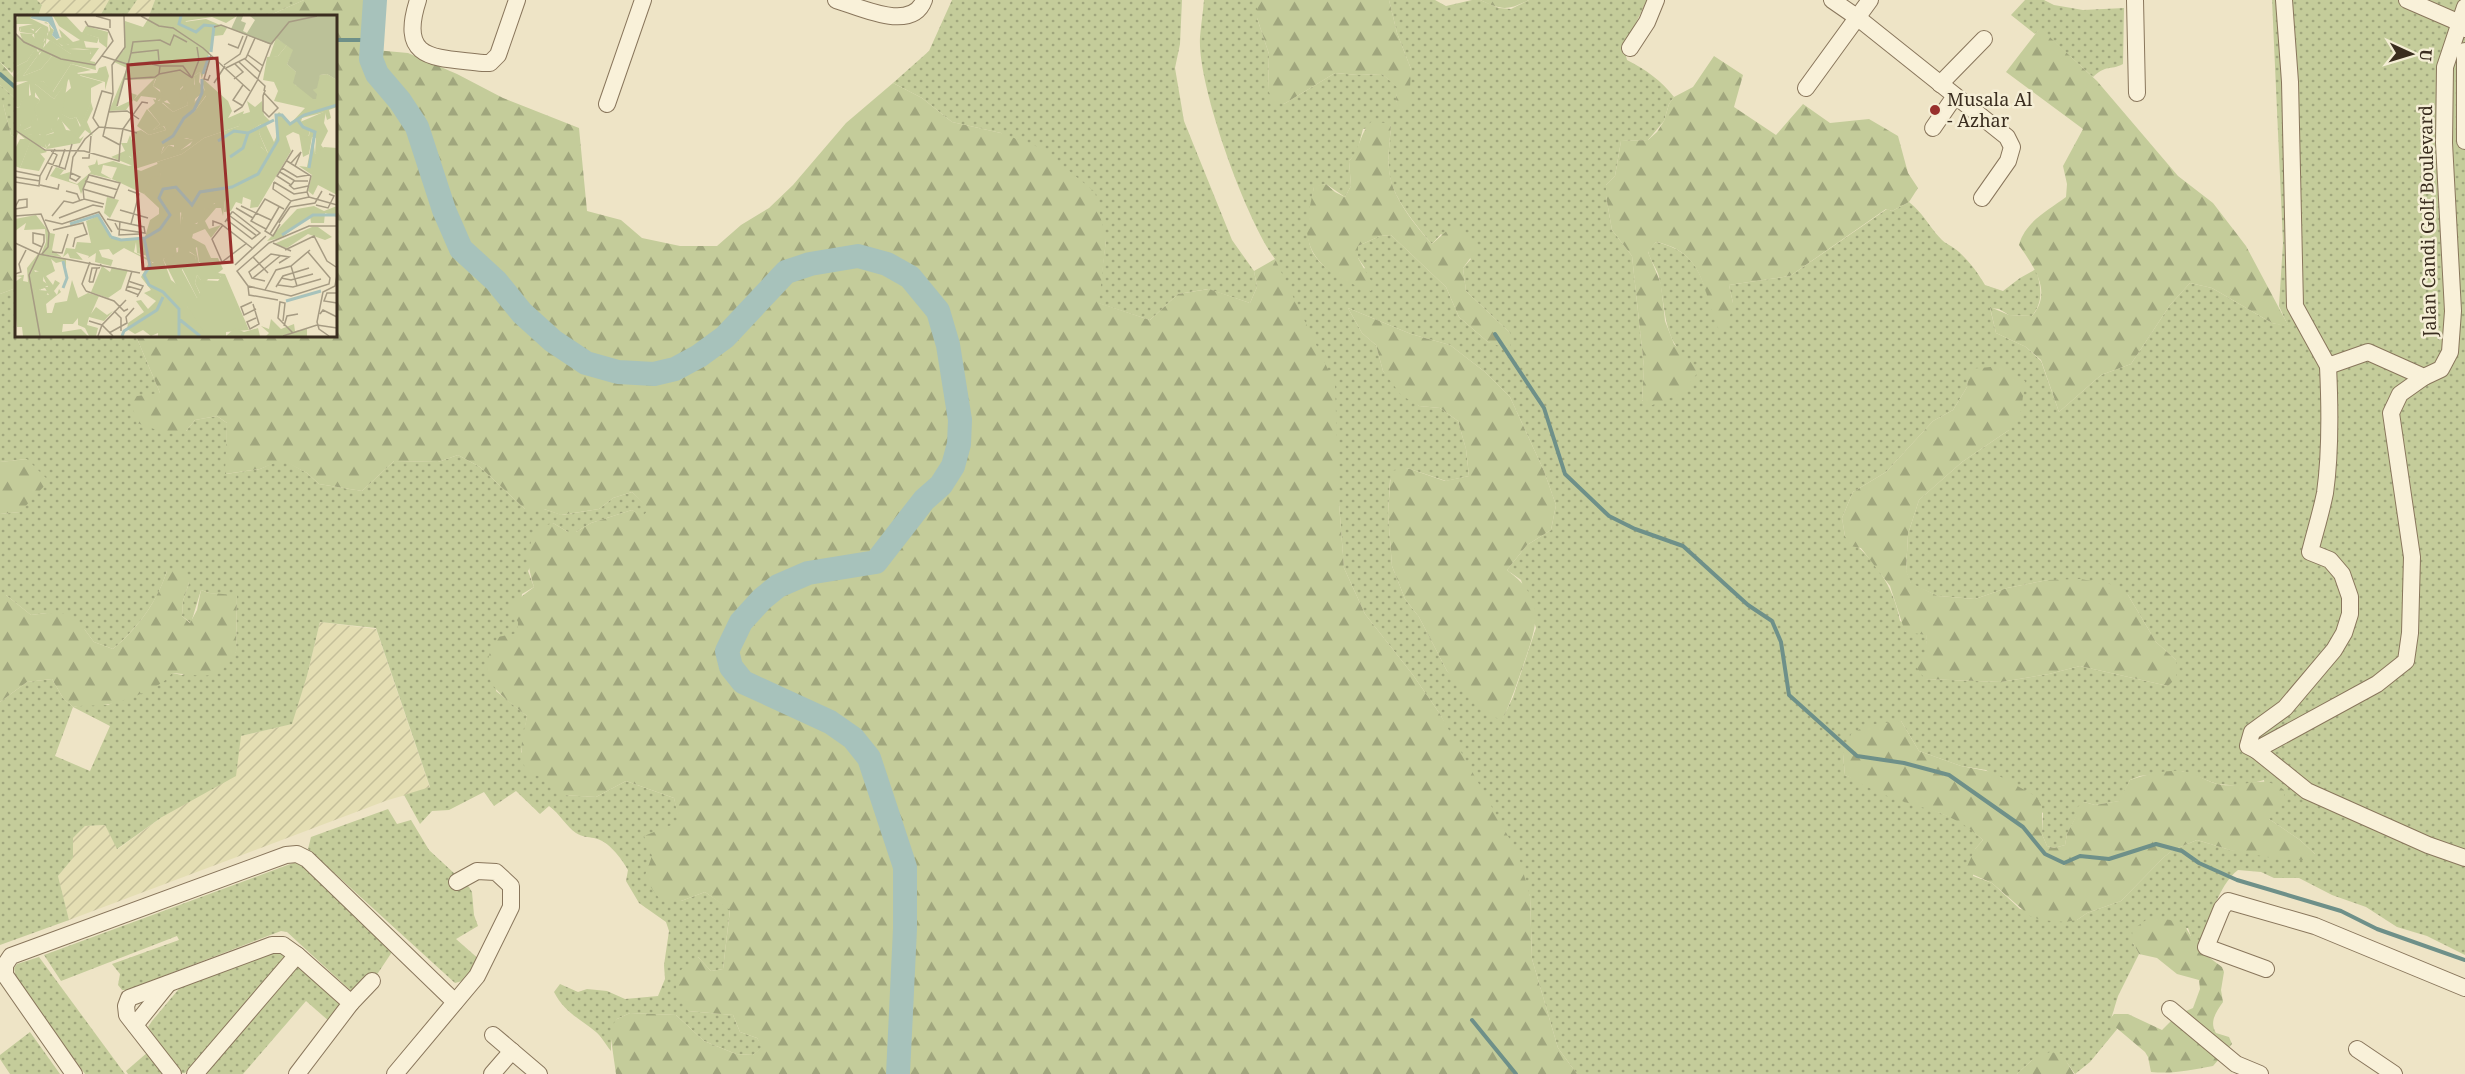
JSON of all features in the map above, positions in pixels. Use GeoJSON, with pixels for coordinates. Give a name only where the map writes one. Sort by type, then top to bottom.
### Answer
{"type":"FeatureCollection","features":[{"type":"Feature","properties":{"kind":"street"},"geometry":{"type":"LineString","coordinates":[[418,0],[412,26],[412,37],[416,45],[429,54],[490,63],[498,55],[517,0]]}},
{"type":"Feature","properties":{"kind":"street"},"geometry":{"type":"LineString","coordinates":[[607,104],[644,0]]}},
{"type":"Feature","properties":{"kind":"street"},"geometry":{"type":"LineString","coordinates":[[836,0],[894,17],[916,14],[924,0]]}},
{"type":"Feature","properties":{"kind":"street"},"geometry":{"type":"LineString","coordinates":[[1630,48],[1647,22],[1656,0]]}},
{"type":"Feature","properties":{"kind":"street"},"geometry":{"type":"LineString","coordinates":[[1832,0],[1858,18],[2010,141],[2011,153],[2008,161],[1982,198]]}},
{"type":"Feature","properties":{"kind":"street"},"geometry":{"type":"LineString","coordinates":[[1806,88],[1870,0]]}},
{"type":"Feature","properties":{"kind":"street"},"geometry":{"type":"LineString","coordinates":[[2135,0],[2137,93]]}},
{"type":"Feature","properties":{"kind":"street"},"geometry":{"type":"LineString","coordinates":[[2284,0],[2290,93],[2295,306],[2328,366],[2330,421],[2327,468],[2323,500],[2310,552],[2330,560],[2342,574],[2350,597],[2350,614],[2344,633],[2318,670],[2285,708],[2252,732],[2248,746],[2307,791],[2428,845],[2465,858]]}},
{"type":"Feature","properties":{"kind":"street"},"geometry":{"type":"LineString","coordinates":[[2407,0],[2463,20]]}},
{"type":"Feature","properties":{"kind":"street","name":"Jalan Candi Golf Boulevard"},"geometry":{"type":"LineString","coordinates":[[2256,750],[2377,684],[2406,661],[2410,633],[2412,557],[2391,413],[2400,394],[2424,376],[2441,369],[2450,352],[2453,311],[2444,143],[2445,67],[2463,20]]}},
{"type":"Feature","properties":{"kind":"street"},"geometry":{"type":"LineString","coordinates":[[1940,84],[1984,39]]}},
{"type":"Feature","properties":{"kind":"street"},"geometry":{"type":"LineString","coordinates":[[2465,51],[2465,141]]}},
{"type":"Feature","properties":{"kind":"street"},"geometry":{"type":"LineString","coordinates":[[1933,128],[1955,96]]}},
{"type":"Feature","properties":{"kind":"street"},"geometry":{"type":"LineString","coordinates":[[2328,366],[2368,352],[2424,376]]}},
{"type":"Feature","properties":{"kind":"street"},"geometry":{"type":"LineString","coordinates":[[74,1074],[5,975],[5,965],[11,956],[286,855],[297,854],[307,859],[455,1002]]}},
{"type":"Feature","properties":{"kind":"street"},"geometry":{"type":"LineString","coordinates":[[395,1074],[477,976],[512,907],[511,886],[496,872],[477,871],[457,882]]}},
{"type":"Feature","properties":{"kind":"street"},"geometry":{"type":"LineString","coordinates":[[2266,969],[2206,947],[2222,908],[2228,901],[2315,926],[2465,988]]}},
{"type":"Feature","properties":{"kind":"street"},"geometry":{"type":"LineString","coordinates":[[173,1074],[127,1015],[126,1006],[129,998],[272,945],[283,945],[351,1003]]}},
{"type":"Feature","properties":{"kind":"street"},"geometry":{"type":"LineString","coordinates":[[195,1074],[297,955]]}},
{"type":"Feature","properties":{"kind":"street"},"geometry":{"type":"LineString","coordinates":[[297,1074],[351,1003],[372,981]]}},
{"type":"Feature","properties":{"kind":"street"},"geometry":{"type":"LineString","coordinates":[[2170,1009],[2236,1064],[2260,1074]]}},
{"type":"Feature","properties":{"kind":"street"},"geometry":{"type":"LineString","coordinates":[[493,1035],[539,1074]]}},
{"type":"Feature","properties":{"kind":"street"},"geometry":{"type":"LineString","coordinates":[[2357,1049],[2394,1074]]}},
{"type":"Feature","properties":{"kind":"street"},"geometry":{"type":"LineString","coordinates":[[492,1074],[512,1051]]}},
{"type":"Feature","properties":{"kind":"shaded area"},"geometry":{"type":"Polygon","coordinates":[[[37,0],[109,0],[101,15],[38,15],[42,5],[37,0]]]}},
{"type":"Feature","properties":{"kind":"shaded area"},"geometry":{"type":"Polygon","coordinates":[[[137,0],[155,0],[149,15],[127,15],[137,0]]]}},
{"type":"Feature","properties":{"kind":"shaded area"},"geometry":{"type":"Polygon","coordinates":[[[320,622],[376,629],[430,788],[388,800],[69,920],[58,876],[73,858],[73,838],[85,826],[105,825],[118,849],[162,817],[241,736],[291,724],[307,676],[320,622]]]}},
{"type":"Feature","properties":{"kind":"green space"},"geometry":{"type":"Polygon","coordinates":[[[0,0],[37,0],[42,5],[38,15],[15,15],[15,68],[12,73],[0,62],[0,0]]]}},
{"type":"Feature","properties":{"kind":"green space"},"geometry":{"type":"Polygon","coordinates":[[[109,0],[137,0],[127,15],[101,15],[109,0]]]}},
{"type":"Feature","properties":{"kind":"green space"},"geometry":{"type":"Polygon","coordinates":[[[155,0],[304,0],[270,15],[149,15],[155,0]]]}},
{"type":"Feature","properties":{"kind":"green space"},"geometry":{"type":"Polygon","coordinates":[[[304,0],[370,0],[375,50],[408,53],[457,74],[503,98],[579,128],[587,211],[621,220],[642,238],[680,246],[717,246],[741,225],[769,208],[793,185],[846,123],[893,83],[922,98],[952,122],[1001,133],[1041,148],[1095,192],[1106,240],[1099,303],[1150,320],[1178,294],[1209,289],[1250,303],[1257,287],[1254,271],[1275,259],[1335,384],[1339,503],[1344,568],[1365,614],[1413,675],[1440,714],[1518,854],[1530,896],[1532,959],[1558,1048],[1577,1074],[616,1074],[611,1027],[617,1019],[630,1013],[676,1015],[704,1041],[736,1054],[753,1055],[762,1047],[757,1038],[740,1032],[733,1015],[688,1011],[676,992],[677,973],[698,957],[711,971],[723,969],[730,910],[705,892],[681,901],[659,898],[644,878],[652,856],[644,836],[679,822],[674,798],[626,781],[596,797],[563,795],[543,776],[529,775],[522,753],[522,739],[527,716],[498,692],[489,677],[487,668],[489,656],[498,637],[518,633],[518,622],[508,607],[534,587],[528,557],[535,529],[553,523],[568,532],[576,532],[591,523],[632,510],[643,516],[649,509],[632,492],[613,498],[599,509],[561,515],[544,509],[525,509],[480,467],[458,455],[438,462],[394,461],[362,491],[319,484],[307,473],[282,460],[260,469],[225,474],[227,423],[217,416],[195,420],[186,431],[168,434],[137,423],[130,397],[160,393],[137,338],[338,338],[338,15],[270,15],[304,0]]]}},
{"type":"Feature","properties":{"kind":"green space"},"geometry":{"type":"Polygon","coordinates":[[[952,0],[1182,0],[1180,44],[1175,68],[1184,121],[1232,240],[1254,271],[1257,287],[1250,303],[1208,289],[1178,294],[1150,320],[1098,303],[1106,240],[1001,133],[952,122],[922,98],[893,83],[929,51],[952,0]]]}},
{"type":"Feature","properties":{"kind":"green space"},"geometry":{"type":"Polygon","coordinates":[[[1204,0],[1257,0],[1257,18],[1269,54],[1268,90],[1284,104],[1335,73],[1382,74],[1398,87],[1396,99],[1399,110],[1411,69],[1397,33],[1389,0],[1435,0],[1446,6],[1480,0],[1499,8],[1511,9],[1529,0],[1647,0],[1624,48],[1627,60],[1653,76],[1674,97],[1669,104],[1664,121],[1648,140],[1621,141],[1615,176],[1606,185],[1612,230],[1632,256],[1644,367],[1642,401],[1681,353],[1671,336],[1659,277],[1648,251],[1656,242],[1669,246],[1687,257],[1703,281],[1711,304],[1733,303],[1729,285],[1790,276],[1887,209],[1892,211],[1909,202],[1942,240],[1966,259],[1985,285],[2003,291],[2036,269],[2040,299],[2032,316],[2009,315],[1999,309],[1990,308],[1996,333],[2026,347],[2041,361],[2059,412],[2101,375],[2131,364],[2170,305],[2190,283],[2212,288],[2272,323],[2288,326],[2279,306],[2283,243],[2272,0],[2465,0],[2465,955],[2427,936],[2397,927],[2366,907],[2332,895],[2299,878],[2274,878],[2261,872],[2238,870],[2219,896],[2199,950],[2188,928],[2133,943],[2139,954],[2118,996],[2111,1019],[2118,1028],[2090,1062],[2075,1074],[2063,1057],[2032,1060],[2017,1074],[1577,1074],[1558,1048],[1532,959],[1530,896],[1440,714],[1413,675],[1365,614],[1344,568],[1339,503],[1275,259],[1263,240],[1238,184],[1206,86],[1200,37],[1204,0]],[[1391,124],[1363,129],[1357,152],[1349,161],[1351,186],[1345,197],[1326,184],[1314,187],[1308,230],[1312,252],[1330,271],[1346,280],[1365,268],[1358,258],[1358,246],[1380,236],[1391,235],[1446,287],[1459,317],[1488,342],[1510,347],[1510,333],[1466,291],[1463,268],[1471,259],[1441,234],[1432,244],[1402,206],[1391,181],[1389,167],[1391,124]],[[1348,308],[1362,333],[1376,345],[1383,371],[1419,406],[1440,408],[1458,421],[1466,449],[1469,476],[1446,481],[1407,468],[1390,480],[1388,514],[1392,566],[1405,599],[1419,617],[1447,671],[1502,720],[1513,697],[1536,628],[1521,580],[1507,570],[1527,545],[1551,530],[1556,505],[1544,471],[1510,397],[1485,372],[1450,345],[1411,334],[1348,308]],[[1968,380],[1967,387],[1953,410],[1933,421],[1886,472],[1853,492],[1842,518],[1845,536],[1865,553],[1881,573],[1893,596],[1900,621],[1927,634],[1925,679],[2001,682],[2080,666],[2168,686],[2176,660],[2156,642],[2128,595],[2048,580],[2007,588],[1975,599],[1938,596],[1911,584],[1906,571],[1908,534],[1919,500],[1962,462],[2009,430],[1968,380]],[[1901,721],[1843,754],[1845,775],[1963,822],[1983,840],[1975,849],[1973,876],[1992,883],[2020,909],[2077,920],[2087,913],[2121,901],[2164,857],[2173,850],[2197,840],[2230,850],[2315,854],[2300,840],[2269,819],[2264,780],[2242,786],[2217,784],[2182,771],[2140,776],[2130,780],[2120,801],[2095,805],[2084,802],[2067,834],[2065,845],[2054,848],[2047,846],[2042,834],[2043,813],[1986,770],[1961,766],[1919,751],[1901,721]]]}},
{"type":"Feature","properties":{"kind":"green space"},"geometry":{"type":"Polygon","coordinates":[[[1257,0],[1389,0],[1397,33],[1411,69],[1409,106],[1398,110],[1397,87],[1382,74],[1335,73],[1284,104],[1273,101],[1268,90],[1269,54],[1257,18],[1257,0]]]}},
{"type":"Feature","properties":{"kind":"green space"},"geometry":{"type":"Polygon","coordinates":[[[1480,0],[1529,0],[1504,8],[1480,0]]]}},
{"type":"Feature","properties":{"kind":"green space"},"geometry":{"type":"Polygon","coordinates":[[[2025,0],[2044,0],[2054,5],[2083,10],[2124,8],[2123,64],[2105,69],[2093,77],[2040,29],[2035,34],[2011,15],[2025,0]]]}},
{"type":"Feature","properties":{"kind":"green space"},"geometry":{"type":"Polygon","coordinates":[[[2040,28],[2097,81],[2178,176],[2213,203],[2246,246],[2289,327],[2272,323],[2212,288],[2190,283],[2170,305],[2131,364],[2101,375],[2059,412],[2041,360],[2026,347],[1996,333],[1990,307],[2009,315],[2032,316],[2038,307],[2041,298],[2039,280],[2019,245],[2031,223],[2066,197],[2067,184],[2063,166],[2083,129],[2006,72],[2040,28]]]}},
{"type":"Feature","properties":{"kind":"green space"},"geometry":{"type":"Polygon","coordinates":[[[1714,56],[1743,75],[1734,107],[1776,135],[1803,104],[1830,123],[1869,119],[1898,136],[1908,173],[1918,188],[1909,202],[1892,211],[1886,209],[1790,276],[1729,285],[1733,303],[1727,328],[1719,330],[1705,288],[1693,264],[1685,255],[1672,247],[1656,242],[1648,252],[1661,284],[1665,321],[1674,344],[1699,371],[1682,393],[1650,406],[1642,400],[1644,367],[1632,256],[1612,230],[1606,185],[1615,176],[1621,141],[1648,140],[1657,132],[1674,97],[1693,87],[1714,56]]]}},
{"type":"Feature","properties":{"kind":"green space"},"geometry":{"type":"Polygon","coordinates":[[[0,62],[15,79],[15,98],[0,85],[0,62]]]}},
{"type":"Feature","properties":{"kind":"green space"},"geometry":{"type":"Polygon","coordinates":[[[0,85],[15,98],[15,137],[11,135],[3,104],[0,104],[0,85]]]}},
{"type":"Feature","properties":{"kind":"green space"},"geometry":{"type":"Polygon","coordinates":[[[0,104],[3,104],[11,135],[15,137],[15,288],[0,294],[0,104]]]}},
{"type":"Feature","properties":{"kind":"green space"},"geometry":{"type":"Polygon","coordinates":[[[1372,121],[1391,124],[1389,159],[1393,188],[1420,230],[1432,244],[1451,227],[1463,230],[1477,249],[1463,268],[1466,291],[1510,333],[1510,347],[1488,342],[1459,317],[1446,287],[1391,235],[1380,236],[1358,246],[1358,258],[1374,286],[1371,291],[1336,275],[1318,259],[1308,238],[1307,224],[1314,186],[1326,184],[1345,197],[1351,186],[1349,161],[1372,121]]]}},
{"type":"Feature","properties":{"kind":"green space"},"geometry":{"type":"Polygon","coordinates":[[[15,288],[15,338],[137,338],[160,393],[186,431],[195,420],[217,416],[227,423],[226,474],[260,469],[282,459],[307,473],[319,484],[362,491],[394,461],[438,462],[458,455],[480,467],[525,509],[544,509],[562,515],[599,509],[613,498],[632,492],[650,509],[643,517],[632,510],[591,523],[576,532],[568,532],[553,523],[528,571],[534,587],[522,594],[518,633],[496,691],[527,716],[521,752],[564,795],[596,797],[626,781],[674,798],[680,822],[681,901],[705,892],[730,909],[723,969],[711,971],[698,957],[688,1011],[733,1015],[740,1032],[757,1038],[763,1047],[753,1055],[736,1054],[704,1041],[676,1015],[630,1013],[617,1019],[611,1039],[611,1051],[598,1034],[562,1005],[554,992],[560,984],[578,992],[587,989],[607,991],[625,999],[658,996],[665,979],[664,965],[669,931],[666,922],[639,903],[626,881],[628,870],[610,846],[576,833],[549,806],[540,814],[516,791],[494,806],[484,792],[449,810],[432,811],[420,824],[404,795],[430,787],[376,628],[320,622],[292,724],[241,736],[236,776],[162,817],[117,849],[105,825],[85,826],[73,838],[73,858],[58,876],[69,920],[0,945],[0,702],[27,682],[52,679],[63,698],[73,707],[87,704],[108,705],[172,673],[182,675],[236,652],[237,596],[201,590],[191,623],[182,616],[183,601],[189,583],[167,571],[158,594],[146,614],[113,649],[94,642],[85,630],[47,613],[31,615],[6,595],[0,595],[0,514],[20,512],[27,459],[0,462],[0,294],[15,288]],[[73,707],[55,756],[90,771],[110,726],[73,707]]]}},
{"type":"Feature","properties":{"kind":"green space"},"geometry":{"type":"Polygon","coordinates":[[[1348,308],[1411,334],[1450,345],[1485,372],[1510,397],[1544,471],[1556,505],[1551,530],[1527,545],[1507,570],[1519,580],[1533,600],[1535,621],[1530,646],[1502,721],[1477,707],[1447,671],[1419,617],[1405,599],[1392,566],[1388,514],[1391,471],[1407,468],[1445,481],[1469,476],[1466,449],[1458,421],[1440,408],[1419,406],[1401,395],[1383,371],[1376,345],[1362,333],[1348,308]]]}},
{"type":"Feature","properties":{"kind":"green space"},"geometry":{"type":"Polygon","coordinates":[[[2002,366],[2025,381],[2021,411],[2009,430],[1962,462],[1919,500],[1908,534],[1906,570],[1911,583],[1938,596],[1975,599],[2007,588],[2048,580],[2080,579],[2110,584],[2128,595],[2156,642],[2176,660],[2176,678],[2168,686],[2080,666],[2001,682],[1925,679],[1914,664],[1925,654],[1927,635],[1905,632],[1890,586],[1861,548],[1850,546],[1845,536],[1842,518],[1853,492],[1886,472],[1933,421],[1953,410],[1967,387],[1969,369],[2002,366]]]}},
{"type":"Feature","properties":{"kind":"green space"},"geometry":{"type":"Polygon","coordinates":[[[27,459],[49,481],[20,512],[0,514],[0,462],[27,459]]]}},
{"type":"Feature","properties":{"kind":"green space"},"geometry":{"type":"Polygon","coordinates":[[[178,569],[189,583],[183,601],[182,616],[190,623],[197,610],[201,590],[209,593],[237,595],[236,652],[220,673],[204,676],[172,673],[161,683],[144,692],[105,705],[73,707],[63,698],[52,679],[27,682],[0,702],[0,595],[6,595],[31,615],[67,614],[85,630],[94,642],[113,649],[146,614],[158,594],[167,571],[178,569]]]}},
{"type":"Feature","properties":{"kind":"green space"},"geometry":{"type":"Polygon","coordinates":[[[1901,721],[1919,751],[1961,766],[1992,772],[2037,797],[2042,807],[2042,834],[2047,846],[2054,848],[2065,845],[2067,834],[2077,814],[2075,809],[2084,802],[2095,805],[2119,801],[2130,780],[2155,773],[2181,771],[2217,784],[2268,782],[2276,785],[2284,790],[2284,800],[2269,819],[2300,840],[2315,854],[2304,860],[2277,859],[2230,850],[2197,840],[2173,850],[2164,857],[2121,901],[2087,913],[2077,920],[2065,922],[2041,920],[2030,916],[1992,883],[1965,871],[1975,849],[1983,840],[1971,830],[1947,816],[1882,794],[1845,775],[1843,754],[1851,734],[1868,725],[1901,721]]]}},
{"type":"Feature","properties":{"kind":"green space"},"geometry":{"type":"Polygon","coordinates":[[[388,809],[397,824],[411,820],[429,850],[472,892],[474,915],[478,926],[456,939],[481,961],[462,981],[455,983],[308,849],[311,837],[388,809]]]}},
{"type":"Feature","properties":{"kind":"green space"},"geometry":{"type":"Polygon","coordinates":[[[293,863],[300,863],[394,949],[376,976],[367,975],[355,991],[350,990],[287,932],[281,931],[127,990],[122,990],[118,985],[120,974],[112,964],[179,940],[177,936],[61,981],[44,955],[293,863]]]}},
{"type":"Feature","properties":{"kind":"green space"},"geometry":{"type":"Polygon","coordinates":[[[2160,918],[2183,923],[2199,950],[2222,967],[2224,972],[2221,990],[2223,1002],[2216,1013],[2213,1025],[2216,1033],[2229,1037],[2232,1044],[2213,1066],[2175,1072],[2151,1072],[2145,1052],[2113,1025],[2110,1019],[2114,1014],[2128,1014],[2162,1030],[2177,1015],[2193,1008],[2200,989],[2199,980],[2177,974],[2157,958],[2139,954],[2133,943],[2132,930],[2146,920],[2160,918]]]}},
{"type":"Feature","properties":{"kind":"green space"},"geometry":{"type":"Polygon","coordinates":[[[277,949],[287,955],[185,1073],[181,1073],[148,1027],[152,1021],[183,984],[277,949]]]}},
{"type":"Feature","properties":{"kind":"green space"},"geometry":{"type":"Polygon","coordinates":[[[39,957],[125,1074],[85,1074],[16,978],[14,968],[17,964],[39,957]]]}},
{"type":"Feature","properties":{"kind":"green space"},"geometry":{"type":"Polygon","coordinates":[[[301,966],[342,1004],[330,1022],[306,1001],[243,1074],[206,1074],[297,968],[301,966]]]}},
{"type":"Feature","properties":{"kind":"green space"},"geometry":{"type":"Polygon","coordinates":[[[30,1032],[60,1074],[10,1074],[0,1059],[0,1055],[30,1032]]]}},
{"type":"Feature","properties":{"kind":"green space"},"geometry":{"type":"Polygon","coordinates":[[[148,1052],[164,1074],[128,1074],[126,1071],[148,1052]]]}},
{"type":"Feature","properties":{"kind":"green space"},"geometry":{"type":"Polygon","coordinates":[[[2050,1052],[2062,1054],[2074,1074],[2017,1074],[2032,1060],[2050,1052]]]}},
{"type":"Feature","properties":{"kind":"waterway"},"geometry":{"type":"LineString","coordinates":[[375,0],[371,59],[377,74],[400,101],[417,127],[444,210],[461,249],[496,281],[522,313],[553,341],[586,363],[618,372],[654,374],[675,369],[699,356],[725,337],[786,272],[810,264],[858,256],[887,264],[910,277],[938,311],[948,345],[960,420],[959,444],[953,466],[941,485],[924,500],[876,562],[808,573],[778,586],[762,599],[741,622],[727,651],[731,667],[743,682],[830,722],[853,738],[869,758],[905,867],[905,929],[898,1074]]}},
{"type":"Feature","properties":{"kind":"waterway"},"geometry":{"type":"LineString","coordinates":[[338,40],[370,42]]}},
{"type":"Feature","properties":{"kind":"waterway"},"geometry":{"type":"LineString","coordinates":[[0,74],[15,87]]}},
{"type":"Feature","properties":{"kind":"waterway"},"geometry":{"type":"LineString","coordinates":[[1495,334],[1544,408],[1565,474],[1609,516],[1635,529],[1683,546],[1748,605],[1772,621],[1781,642],[1789,695],[1857,756],[1904,763],[1949,775],[2023,827],[2045,854],[2064,863],[2080,856],[2109,859],[2156,844],[2182,851],[2199,863],[2237,880],[2341,911],[2377,929],[2465,960]]}},
{"type":"Feature","properties":{"kind":"waterway"},"geometry":{"type":"LineString","coordinates":[[1472,1020],[1516,1074]]}},
{"type":"Feature","properties":{"kind":"place","name":"Musala Al - Azhar"},"geometry":{"type":"Point","coordinates":[1935,110]}}]}
